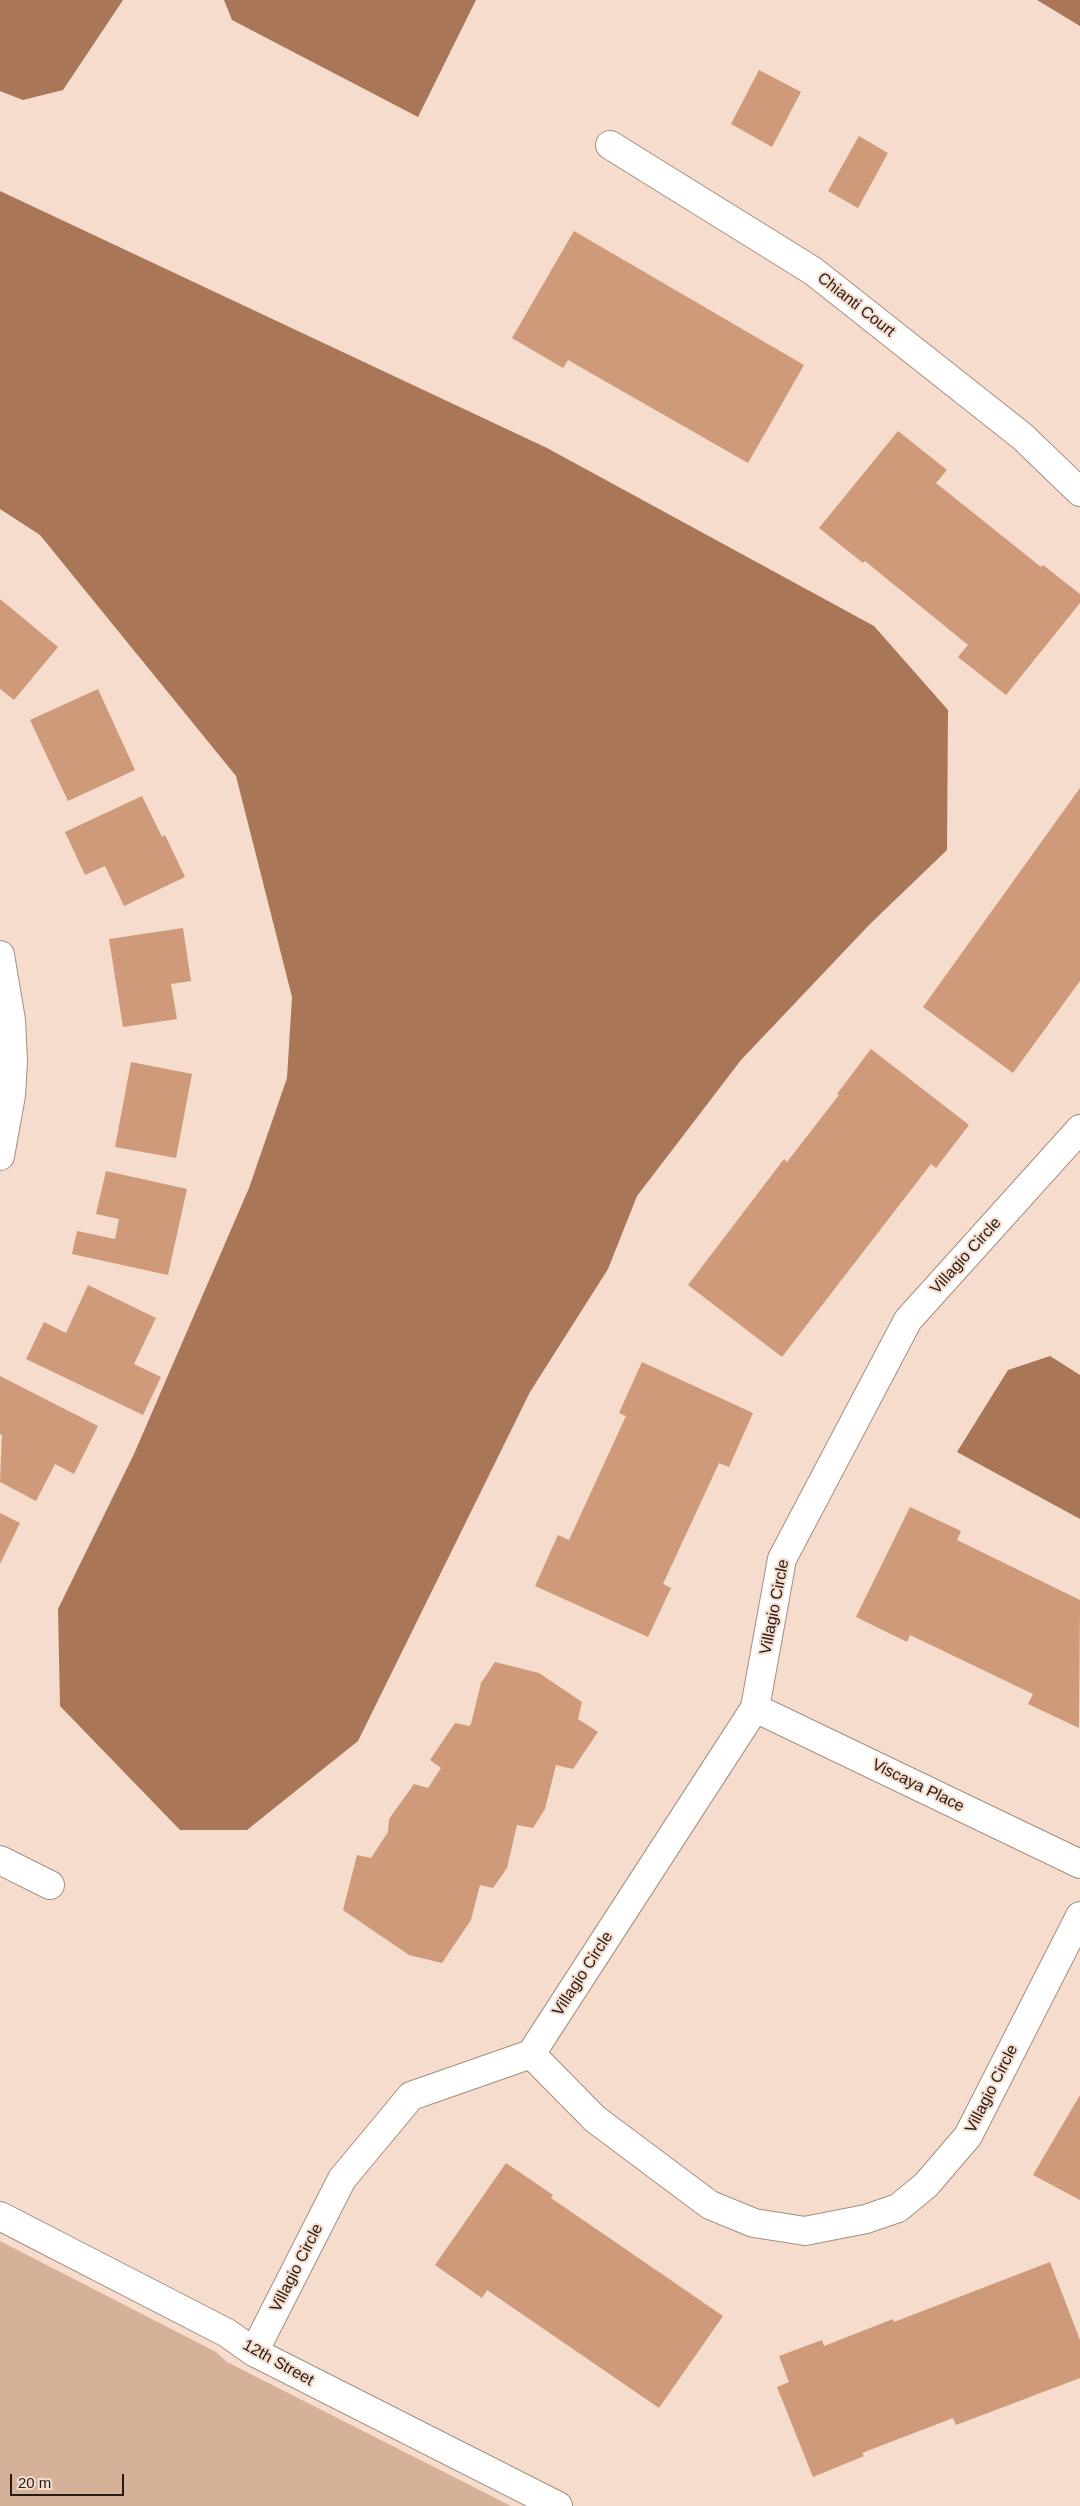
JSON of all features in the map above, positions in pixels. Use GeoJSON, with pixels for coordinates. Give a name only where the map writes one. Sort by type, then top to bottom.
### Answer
{"type":"FeatureCollection","features":[{"type":"Feature","properties":{"kind":"street","name":"Chianti Court"},"geometry":{"type":"LineString","coordinates":[[610,145],[813,271],[1023,437],[1080,492]]}},
{"type":"Feature","properties":{"kind":"street"},"geometry":{"type":"LineString","coordinates":[[0,956],[11,1020],[13,1061],[11,1095],[0,1156]]}},
{"type":"Feature","properties":{"kind":"street","name":"Villagio Circle"},"geometry":{"type":"LineString","coordinates":[[254,2352],[342,2179],[411,2096],[530,2054],[755,1708],[782,1560],[908,1320],[1080,1130]]}},
{"type":"Feature","properties":{"kind":"street","name":"Viscaya Place"},"geometry":{"type":"LineString","coordinates":[[755,1708],[1080,1864]]}},
{"type":"Feature","properties":{"kind":"street"},"geometry":{"type":"LineString","coordinates":[[0,1860],[50,1885]]}},
{"type":"Feature","properties":{"kind":"street","name":"Villagio Circle"},"geometry":{"type":"LineString","coordinates":[[530,2054],[595,2120],[710,2205],[754,2223],[805,2231],[866,2219],[898,2208],[926,2185],[968,2136],[1080,1916]]}},
{"type":"Feature","properties":{"kind":"street","name":"12th Street"},"geometry":{"type":"LineString","coordinates":[[0,2216],[227,2333],[254,2352],[558,2506]]}},
{"type":"Feature","properties":{"kind":"shaded area"},"geometry":{"type":"Polygon","coordinates":[[[0,0],[123,0],[63,90],[23,100],[0,91],[0,0]]]}},
{"type":"Feature","properties":{"kind":"shaded area"},"geometry":{"type":"Polygon","coordinates":[[[224,0],[476,0],[418,117],[232,20],[224,0]]]}},
{"type":"Feature","properties":{"kind":"shaded area"},"geometry":{"type":"Polygon","coordinates":[[[1037,0],[1080,0],[1080,26],[1037,0]]]}},
{"type":"Feature","properties":{"kind":"shaded area"},"geometry":{"type":"Polygon","coordinates":[[[0,191],[547,448],[874,626],[948,710],[947,850],[870,924],[741,1060],[637,1196],[608,1269],[530,1392],[358,1741],[247,1830],[180,1830],[60,1706],[58,1609],[134,1454],[249,1188],[287,1078],[292,997],[236,776],[40,535],[0,509],[0,191]]]}},
{"type":"Feature","properties":{"kind":"shaded area"},"geometry":{"type":"Polygon","coordinates":[[[1050,1356],[1080,1375],[1080,1519],[957,1452],[1008,1370],[1050,1356]]]}},
{"type":"Feature","properties":{"kind":"shaded area"},"geometry":{"type":"Polygon","coordinates":[[[0,2241],[216,2352],[227,2362],[511,2506],[0,2506],[0,2241]]]}},
{"type":"Feature","properties":{"kind":"building"},"geometry":{"type":"Polygon","coordinates":[[[759,70],[801,92],[772,147],[731,124],[759,70]]]}},
{"type":"Feature","properties":{"kind":"building"},"geometry":{"type":"Polygon","coordinates":[[[859,136],[888,153],[858,208],[828,191],[859,136]]]}},
{"type":"Feature","properties":{"kind":"building"},"geometry":{"type":"Polygon","coordinates":[[[574,231],[804,365],[748,463],[568,360],[563,368],[512,338],[574,231]]]}},
{"type":"Feature","properties":{"kind":"building"},"geometry":{"type":"Polygon","coordinates":[[[898,431],[947,470],[936,483],[1041,567],[1043,565],[1080,594],[1080,603],[1006,695],[958,657],[968,645],[865,561],[863,563],[819,528],[898,431]]]}},
{"type":"Feature","properties":{"kind":"building"},"geometry":{"type":"Polygon","coordinates":[[[0,599],[58,647],[14,700],[0,689],[0,599]]]}},
{"type":"Feature","properties":{"kind":"building"},"geometry":{"type":"Polygon","coordinates":[[[98,689],[135,770],[68,801],[30,720],[98,689]]]}},
{"type":"Feature","properties":{"kind":"building"},"geometry":{"type":"Polygon","coordinates":[[[1080,788],[1080,981],[1013,1073],[923,1007],[1080,788]]]}},
{"type":"Feature","properties":{"kind":"building"},"geometry":{"type":"Polygon","coordinates":[[[142,796],[162,837],[165,835],[185,877],[124,906],[105,866],[85,875],[65,832],[142,796]]]}},
{"type":"Feature","properties":{"kind":"building"},"geometry":{"type":"Polygon","coordinates":[[[183,928],[191,981],[171,984],[177,1019],[123,1027],[109,939],[183,928]]]}},
{"type":"Feature","properties":{"kind":"building"},"geometry":{"type":"Polygon","coordinates":[[[871,1049],[969,1125],[936,1168],[931,1164],[782,1357],[688,1285],[784,1159],[787,1162],[839,1095],[837,1094],[871,1049]]]}},
{"type":"Feature","properties":{"kind":"building"},"geometry":{"type":"Polygon","coordinates":[[[131,1062],[192,1074],[176,1158],[115,1147],[131,1062]]]}},
{"type":"Feature","properties":{"kind":"building"},"geometry":{"type":"Polygon","coordinates":[[[106,1171],[187,1189],[168,1275],[72,1254],[77,1231],[115,1239],[119,1219],[96,1214],[106,1171]]]}},
{"type":"Feature","properties":{"kind":"building"},"geometry":{"type":"Polygon","coordinates":[[[88,1285],[156,1318],[134,1364],[161,1377],[143,1415],[26,1359],[44,1322],[66,1333],[88,1285]]]}},
{"type":"Feature","properties":{"kind":"building"},"geometry":{"type":"Polygon","coordinates":[[[642,1362],[753,1413],[729,1467],[719,1463],[663,1584],[671,1588],[648,1637],[535,1586],[558,1535],[569,1540],[626,1416],[619,1413],[642,1362]]]}},
{"type":"Feature","properties":{"kind":"building"},"geometry":{"type":"Polygon","coordinates":[[[0,1376],[98,1426],[74,1474],[55,1464],[36,1501],[0,1482],[2,1435],[0,1434],[0,1376]]]}},
{"type":"Feature","properties":{"kind":"building"},"geometry":{"type":"Polygon","coordinates":[[[910,1507],[961,1531],[957,1540],[1080,1600],[1079,1728],[1028,1704],[1033,1694],[910,1635],[907,1642],[856,1617],[910,1507]]]}},
{"type":"Feature","properties":{"kind":"building"},"geometry":{"type":"Polygon","coordinates":[[[0,1513],[20,1523],[0,1564],[0,1513]]]}},
{"type":"Feature","properties":{"kind":"building"},"geometry":{"type":"Polygon","coordinates":[[[495,1662],[539,1673],[582,1702],[578,1719],[598,1732],[573,1769],[556,1765],[545,1809],[533,1828],[517,1825],[507,1868],[493,1888],[480,1885],[471,1920],[442,1963],[409,1955],[343,1910],[357,1855],[371,1858],[388,1832],[389,1819],[414,1784],[428,1788],[441,1768],[430,1760],[455,1723],[469,1726],[471,1724],[481,1683],[495,1662]]]}},
{"type":"Feature","properties":{"kind":"building"},"geometry":{"type":"Polygon","coordinates":[[[1080,2095],[1080,2200],[1033,2175],[1080,2095]]]}},
{"type":"Feature","properties":{"kind":"building"},"geometry":{"type":"Polygon","coordinates":[[[506,2163],[553,2195],[551,2198],[723,2316],[659,2408],[487,2290],[482,2298],[435,2265],[506,2163]]]}},
{"type":"Feature","properties":{"kind":"building"},"geometry":{"type":"Polygon","coordinates":[[[1050,2262],[1080,2340],[1080,2378],[956,2425],[953,2418],[862,2453],[864,2456],[813,2477],[777,2387],[789,2382],[779,2356],[822,2340],[824,2346],[893,2319],[894,2322],[1050,2262]]]}}]}
